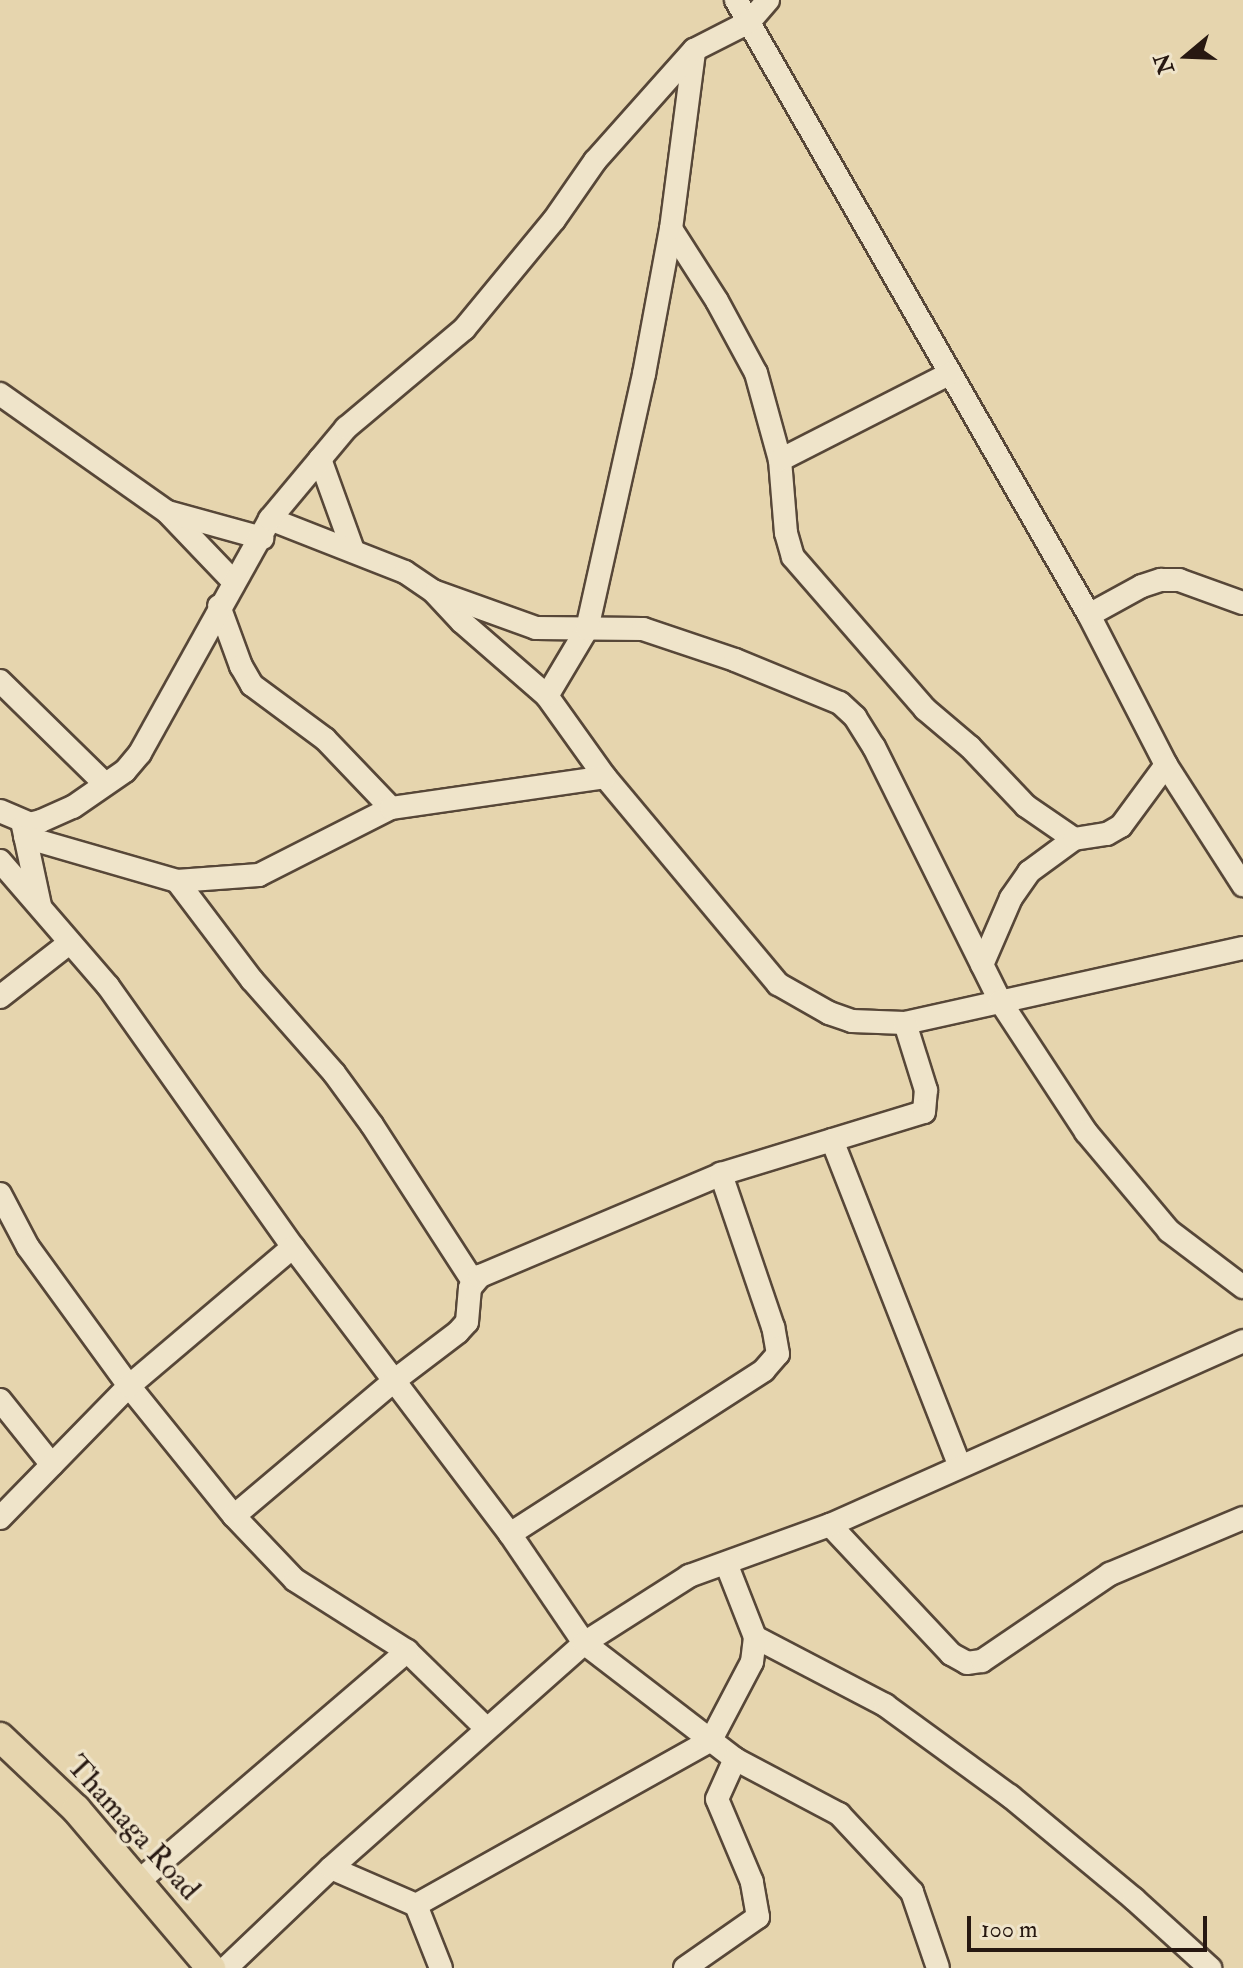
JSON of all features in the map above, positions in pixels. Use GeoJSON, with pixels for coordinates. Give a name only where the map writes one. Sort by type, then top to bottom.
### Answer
{"type":"FeatureCollection","features":[{"type":"Feature","properties":{"kind":"main road","name":"Thamaga Road"},"geometry":{"type":"LineString","coordinates":[[0,1737],[76,1809],[211,1968]]}},
{"type":"Feature","properties":{"kind":"street"},"geometry":{"type":"LineString","coordinates":[[736,0],[1089,615],[1166,765],[1243,885]]}},
{"type":"Feature","properties":{"kind":"street"},"geometry":{"type":"LineString","coordinates":[[24,829],[54,816],[125,771],[140,753],[233,581],[266,529],[320,459],[346,428],[464,329],[554,220],[595,161],[694,50],[749,22],[768,0]]}},
{"type":"Feature","properties":{"kind":"street"},"geometry":{"type":"LineString","coordinates":[[547,696],[587,629],[644,374],[671,229],[694,50]]}},
{"type":"Feature","properties":{"kind":"street"},"geometry":{"type":"LineString","coordinates":[[671,229],[717,301],[756,373],[780,460],[786,533],[793,557],[925,709],[970,747],[1026,806],[1074,839]]}},
{"type":"Feature","properties":{"kind":"street"},"geometry":{"type":"LineString","coordinates":[[780,460],[949,374]]}},
{"type":"Feature","properties":{"kind":"street"},"geometry":{"type":"LineString","coordinates":[[0,394],[167,512],[233,581]]}},
{"type":"Feature","properties":{"kind":"street"},"geometry":{"type":"LineString","coordinates":[[320,459],[353,550]]}},
{"type":"Feature","properties":{"kind":"street"},"geometry":{"type":"LineString","coordinates":[[167,512],[266,529],[353,550],[405,572],[433,591],[462,622],[547,696],[605,777],[778,984],[802,1001],[852,1021],[905,1023],[1243,948]]}},
{"type":"Feature","properties":{"kind":"street"},"geometry":{"type":"LineString","coordinates":[[1089,615],[1142,586],[1161,580],[1179,580],[1243,603]]}},
{"type":"Feature","properties":{"kind":"street"},"geometry":{"type":"LineString","coordinates":[[433,591],[536,628],[643,629],[735,660],[840,703],[855,717],[874,747],[1000,1001],[1086,1132],[1169,1231],[1243,1287]]}},
{"type":"Feature","properties":{"kind":"street"},"geometry":{"type":"LineString","coordinates":[[219,606],[241,666],[252,685],[325,739],[391,808]]}},
{"type":"Feature","properties":{"kind":"street"},"geometry":{"type":"LineString","coordinates":[[0,681],[105,784]]}},
{"type":"Feature","properties":{"kind":"street"},"geometry":{"type":"LineString","coordinates":[[982,965],[1018,886],[1029,872],[1074,839],[1107,834],[1121,826],[1166,765]]}},
{"type":"Feature","properties":{"kind":"street"},"geometry":{"type":"LineString","coordinates":[[0,811],[24,829],[177,881],[259,875],[391,808],[605,777]]}},
{"type":"Feature","properties":{"kind":"street"},"geometry":{"type":"LineString","coordinates":[[24,829],[40,907]]}},
{"type":"Feature","properties":{"kind":"street"},"geometry":{"type":"LineString","coordinates":[[0,861],[68,944],[108,986],[293,1247],[510,1534],[584,1643],[735,1759],[839,1814],[912,1892],[938,1968]]}},
{"type":"Feature","properties":{"kind":"street"},"geometry":{"type":"LineString","coordinates":[[177,881],[252,980],[334,1073],[473,1281],[467,1322],[448,1341],[395,1380],[234,1516]]}},
{"type":"Feature","properties":{"kind":"street"},"geometry":{"type":"LineString","coordinates":[[0,997],[68,944]]}},
{"type":"Feature","properties":{"kind":"street"},"geometry":{"type":"LineString","coordinates":[[473,1281],[721,1174],[924,1112],[926,1090],[905,1023]]}},
{"type":"Feature","properties":{"kind":"street"},"geometry":{"type":"LineString","coordinates":[[832,1140],[960,1466]]}},
{"type":"Feature","properties":{"kind":"street"},"geometry":{"type":"LineString","coordinates":[[510,1534],[764,1370],[778,1354],[773,1327],[721,1174]]}},
{"type":"Feature","properties":{"kind":"street"},"geometry":{"type":"LineString","coordinates":[[0,1194],[9,1236],[234,1516],[295,1580],[407,1651],[486,1728]]}},
{"type":"Feature","properties":{"kind":"street"},"geometry":{"type":"LineString","coordinates":[[0,1518],[129,1386],[293,1247]]}},
{"type":"Feature","properties":{"kind":"street"},"geometry":{"type":"LineString","coordinates":[[226,1968],[331,1868],[584,1643],[689,1576],[830,1525],[1243,1341]]}},
{"type":"Feature","properties":{"kind":"street"},"geometry":{"type":"LineString","coordinates":[[0,1400],[52,1465]]}},
{"type":"Feature","properties":{"kind":"street"},"geometry":{"type":"LineString","coordinates":[[830,1525],[951,1654],[967,1663],[982,1661],[1110,1574],[1243,1518]]}},
{"type":"Feature","properties":{"kind":"street"},"geometry":{"type":"LineString","coordinates":[[416,1905],[711,1740],[752,1662],[755,1637],[726,1563]]}},
{"type":"Feature","properties":{"kind":"street"},"geometry":{"type":"LineString","coordinates":[[755,1637],[885,1705],[985,1778],[1134,1899],[1210,1968]]}},
{"type":"Feature","properties":{"kind":"street"},"geometry":{"type":"LineString","coordinates":[[139,1881],[407,1651]]}},
{"type":"Feature","properties":{"kind":"street"},"geometry":{"type":"LineString","coordinates":[[685,1968],[758,1917],[752,1882],[717,1799],[735,1759]]}},
{"type":"Feature","properties":{"kind":"street"},"geometry":{"type":"LineString","coordinates":[[331,1868],[416,1905],[441,1968]]}}]}
